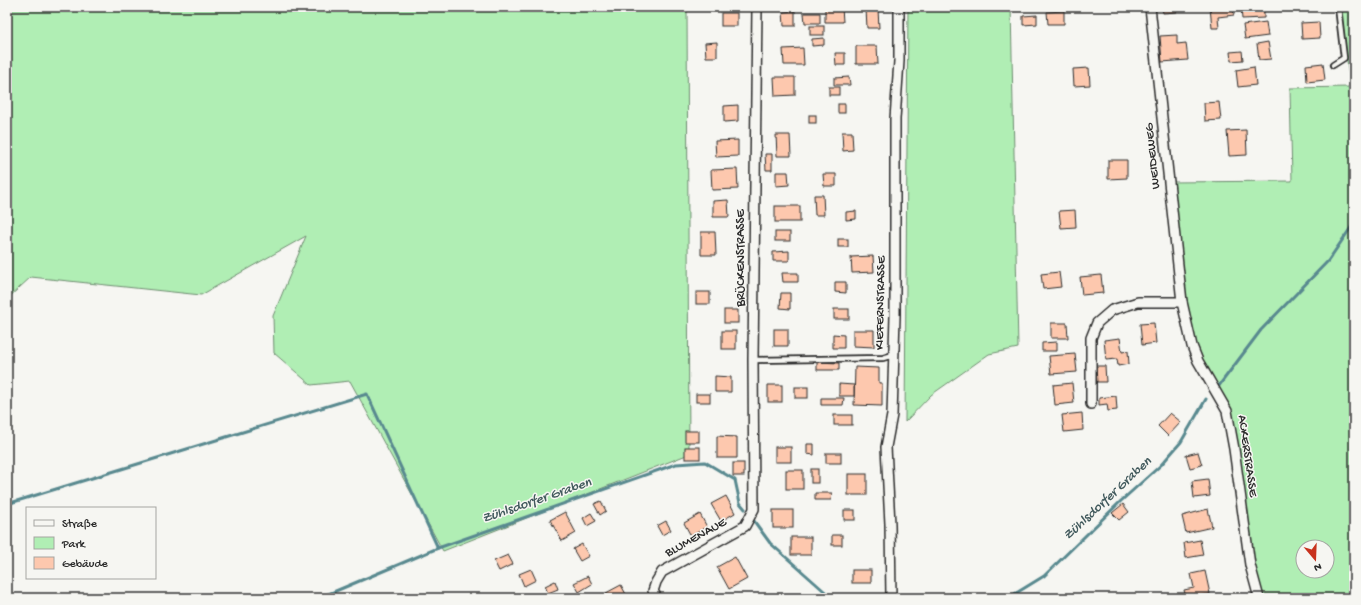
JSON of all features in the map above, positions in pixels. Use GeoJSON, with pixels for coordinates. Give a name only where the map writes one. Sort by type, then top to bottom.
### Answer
{"type":"FeatureCollection","features":[{"type":"Feature","properties":{"kind":"street","name":"BRÜCKENSTRASSE"},"geometry":{"type":"LineString","coordinates":[[754,509],[753,360],[757,7]]}},
{"type":"Feature","properties":{"kind":"street","name":"KIEFERNSTRASSE"},"geometry":{"type":"LineString","coordinates":[[891,598],[890,524],[886,446],[892,415],[896,203],[895,119],[898,61],[898,7]]}},
{"type":"Feature","properties":{"kind":"street","name":"WEIDEWEG"},"geometry":{"type":"LineString","coordinates":[[1150,7],[1182,302]]}},
{"type":"Feature","properties":{"kind":"street"},"geometry":{"type":"LineString","coordinates":[[1091,404],[1091,338],[1097,323],[1112,310],[1138,302],[1182,302]]}},
{"type":"Feature","properties":{"kind":"street","name":"ACKERSTRASSE"},"geometry":{"type":"LineString","coordinates":[[1182,302],[1192,346],[1198,361],[1227,412],[1234,449],[1250,565],[1259,598]]}},
{"type":"Feature","properties":{"kind":"street","name":"BLUMENAUE"},"geometry":{"type":"LineString","coordinates":[[655,594],[656,582],[662,572],[745,526],[754,509]]}},
{"type":"Feature","properties":{"kind":"lane"},"geometry":{"type":"LineString","coordinates":[[1333,65],[1344,58],[1338,7]]}},
{"type":"Feature","properties":{"kind":"lane"},"geometry":{"type":"LineString","coordinates":[[753,360],[883,358],[893,355]]}},
{"type":"Feature","properties":{"kind":"green space"},"geometry":{"type":"Polygon","coordinates":[[[7,7],[687,7],[689,454],[443,551],[350,381],[311,385],[274,353],[273,316],[306,236],[201,295],[31,277],[7,299],[7,7]]]}},
{"type":"Feature","properties":{"kind":"green space"},"geometry":{"type":"Polygon","coordinates":[[[908,7],[1011,7],[1018,348],[989,354],[931,395],[905,422],[908,7]]]}},
{"type":"Feature","properties":{"kind":"green space"},"geometry":{"type":"Polygon","coordinates":[[[1341,7],[1354,7],[1354,598],[1261,598],[1243,520],[1227,411],[1200,360],[1185,302],[1171,182],[1292,181],[1290,88],[1350,87],[1341,7]]]}},
{"type":"Feature","properties":{"kind":"building"},"geometry":{"type":"Polygon","coordinates":[[[825,7],[842,7],[843,22],[825,22],[825,7]]]}},
{"type":"Feature","properties":{"kind":"building"},"geometry":{"type":"Polygon","coordinates":[[[1177,7],[1177,12],[1163,13],[1162,8],[1177,7]]]}},
{"type":"Feature","properties":{"kind":"building"},"geometry":{"type":"Polygon","coordinates":[[[1210,7],[1233,7],[1234,15],[1218,17],[1219,28],[1212,28],[1210,7]]]}},
{"type":"Feature","properties":{"kind":"building"},"geometry":{"type":"Polygon","coordinates":[[[1264,7],[1264,18],[1242,19],[1241,8],[1264,7]]]}},
{"type":"Feature","properties":{"kind":"building"},"geometry":{"type":"Polygon","coordinates":[[[866,9],[878,9],[879,28],[867,28],[866,9]]]}},
{"type":"Feature","properties":{"kind":"building"},"geometry":{"type":"Polygon","coordinates":[[[795,11],[795,26],[784,26],[783,12],[795,11]]]}},
{"type":"Feature","properties":{"kind":"building"},"geometry":{"type":"Polygon","coordinates":[[[1064,11],[1064,24],[1048,24],[1047,12],[1064,11]]]}},
{"type":"Feature","properties":{"kind":"building"},"geometry":{"type":"Polygon","coordinates":[[[721,13],[737,13],[737,26],[721,26],[721,13]]]}},
{"type":"Feature","properties":{"kind":"building"},"geometry":{"type":"Polygon","coordinates":[[[804,13],[820,13],[820,23],[805,23],[804,13]]]}},
{"type":"Feature","properties":{"kind":"building"},"geometry":{"type":"Polygon","coordinates":[[[1037,15],[1037,24],[1023,25],[1023,16],[1037,15]]]}},
{"type":"Feature","properties":{"kind":"building"},"geometry":{"type":"Polygon","coordinates":[[[1266,22],[1268,36],[1245,39],[1243,25],[1266,22]]]}},
{"type":"Feature","properties":{"kind":"building"},"geometry":{"type":"Polygon","coordinates":[[[1319,22],[1320,38],[1302,39],[1301,23],[1319,22]]]}},
{"type":"Feature","properties":{"kind":"building"},"geometry":{"type":"Polygon","coordinates":[[[810,26],[824,26],[824,35],[810,35],[810,26]]]}},
{"type":"Feature","properties":{"kind":"building"},"geometry":{"type":"Polygon","coordinates":[[[1177,35],[1177,44],[1186,43],[1188,60],[1162,62],[1160,36],[1177,35]]]}},
{"type":"Feature","properties":{"kind":"building"},"geometry":{"type":"Polygon","coordinates":[[[824,38],[824,45],[812,46],[812,39],[824,38]]]}},
{"type":"Feature","properties":{"kind":"building"},"geometry":{"type":"Polygon","coordinates":[[[717,42],[717,57],[706,57],[705,43],[717,42]]]}},
{"type":"Feature","properties":{"kind":"building"},"geometry":{"type":"Polygon","coordinates":[[[1268,42],[1271,59],[1259,60],[1257,44],[1268,42]]]}},
{"type":"Feature","properties":{"kind":"building"},"geometry":{"type":"Polygon","coordinates":[[[856,46],[877,46],[878,64],[856,64],[856,46]]]}},
{"type":"Feature","properties":{"kind":"building"},"geometry":{"type":"Polygon","coordinates":[[[803,48],[804,65],[784,65],[783,49],[803,48]]]}},
{"type":"Feature","properties":{"kind":"building"},"geometry":{"type":"Polygon","coordinates":[[[1242,51],[1243,60],[1231,61],[1230,52],[1242,51]]]}},
{"type":"Feature","properties":{"kind":"building"},"geometry":{"type":"Polygon","coordinates":[[[835,53],[845,53],[845,65],[836,65],[835,53]]]}},
{"type":"Feature","properties":{"kind":"building"},"geometry":{"type":"Polygon","coordinates":[[[1323,63],[1325,80],[1307,82],[1306,65],[1323,63]]]}},
{"type":"Feature","properties":{"kind":"building"},"geometry":{"type":"Polygon","coordinates":[[[1254,67],[1256,85],[1238,87],[1236,70],[1254,67]]]}},
{"type":"Feature","properties":{"kind":"building"},"geometry":{"type":"Polygon","coordinates":[[[1089,68],[1090,85],[1074,86],[1073,69],[1089,68]]]}},
{"type":"Feature","properties":{"kind":"building"},"geometry":{"type":"Polygon","coordinates":[[[774,77],[795,77],[795,95],[775,96],[774,77]]]}},
{"type":"Feature","properties":{"kind":"building"},"geometry":{"type":"Polygon","coordinates":[[[849,77],[850,85],[834,85],[834,78],[849,77]]]}},
{"type":"Feature","properties":{"kind":"building"},"geometry":{"type":"Polygon","coordinates":[[[829,87],[839,87],[839,95],[829,95],[829,87]]]}},
{"type":"Feature","properties":{"kind":"building"},"geometry":{"type":"Polygon","coordinates":[[[1219,102],[1221,120],[1205,121],[1204,103],[1219,102]]]}},
{"type":"Feature","properties":{"kind":"building"},"geometry":{"type":"Polygon","coordinates":[[[838,104],[845,104],[845,113],[838,113],[838,104]]]}},
{"type":"Feature","properties":{"kind":"building"},"geometry":{"type":"Polygon","coordinates":[[[738,105],[738,121],[724,122],[724,106],[738,105]]]}},
{"type":"Feature","properties":{"kind":"building"},"geometry":{"type":"Polygon","coordinates":[[[809,115],[816,115],[816,123],[809,123],[809,115]]]}},
{"type":"Feature","properties":{"kind":"building"},"geometry":{"type":"Polygon","coordinates":[[[1246,130],[1247,155],[1229,156],[1227,131],[1246,130]]]}},
{"type":"Feature","properties":{"kind":"building"},"geometry":{"type":"Polygon","coordinates":[[[842,132],[852,132],[853,150],[843,151],[842,132]]]}},
{"type":"Feature","properties":{"kind":"building"},"geometry":{"type":"Polygon","coordinates":[[[776,135],[790,135],[791,156],[777,156],[776,135]]]}},
{"type":"Feature","properties":{"kind":"building"},"geometry":{"type":"Polygon","coordinates":[[[738,140],[738,156],[716,157],[715,141],[738,140]]]}},
{"type":"Feature","properties":{"kind":"building"},"geometry":{"type":"Polygon","coordinates":[[[765,154],[772,154],[772,170],[766,170],[765,154]]]}},
{"type":"Feature","properties":{"kind":"building"},"geometry":{"type":"Polygon","coordinates":[[[1108,160],[1127,160],[1127,178],[1108,179],[1108,160]]]}},
{"type":"Feature","properties":{"kind":"building"},"geometry":{"type":"Polygon","coordinates":[[[737,169],[738,189],[712,190],[711,170],[737,169]]]}},
{"type":"Feature","properties":{"kind":"building"},"geometry":{"type":"Polygon","coordinates":[[[776,172],[788,172],[789,185],[776,186],[776,172]]]}},
{"type":"Feature","properties":{"kind":"building"},"geometry":{"type":"Polygon","coordinates":[[[823,174],[836,174],[836,186],[824,186],[823,174]]]}},
{"type":"Feature","properties":{"kind":"building"},"geometry":{"type":"Polygon","coordinates":[[[814,195],[823,195],[824,215],[815,215],[814,195]]]}},
{"type":"Feature","properties":{"kind":"building"},"geometry":{"type":"Polygon","coordinates":[[[728,200],[729,217],[713,217],[713,201],[728,200]]]}},
{"type":"Feature","properties":{"kind":"building"},"geometry":{"type":"Polygon","coordinates":[[[775,206],[800,206],[800,222],[775,222],[775,206]]]}},
{"type":"Feature","properties":{"kind":"building"},"geometry":{"type":"Polygon","coordinates":[[[1075,210],[1076,227],[1061,228],[1059,211],[1075,210]]]}},
{"type":"Feature","properties":{"kind":"building"},"geometry":{"type":"Polygon","coordinates":[[[856,211],[856,219],[846,220],[846,212],[856,211]]]}},
{"type":"Feature","properties":{"kind":"building"},"geometry":{"type":"Polygon","coordinates":[[[701,232],[715,232],[716,255],[701,255],[701,232]]]}},
{"type":"Feature","properties":{"kind":"building"},"geometry":{"type":"Polygon","coordinates":[[[775,232],[790,232],[790,241],[775,241],[775,232]]]}},
{"type":"Feature","properties":{"kind":"building"},"geometry":{"type":"Polygon","coordinates":[[[838,239],[848,239],[848,247],[838,247],[838,239]]]}},
{"type":"Feature","properties":{"kind":"building"},"geometry":{"type":"Polygon","coordinates":[[[789,251],[789,261],[773,261],[773,252],[789,251]]]}},
{"type":"Feature","properties":{"kind":"building"},"geometry":{"type":"Polygon","coordinates":[[[873,256],[874,272],[852,273],[851,257],[873,256]]]}},
{"type":"Feature","properties":{"kind":"building"},"geometry":{"type":"Polygon","coordinates":[[[1059,272],[1061,287],[1043,289],[1041,274],[1059,272]]]}},
{"type":"Feature","properties":{"kind":"building"},"geometry":{"type":"Polygon","coordinates":[[[782,273],[798,273],[798,282],[783,282],[782,273]]]}},
{"type":"Feature","properties":{"kind":"building"},"geometry":{"type":"Polygon","coordinates":[[[1101,275],[1103,293],[1082,295],[1080,277],[1101,275]]]}},
{"type":"Feature","properties":{"kind":"building"},"geometry":{"type":"Polygon","coordinates":[[[835,282],[846,282],[846,293],[835,292],[835,282]]]}},
{"type":"Feature","properties":{"kind":"building"},"geometry":{"type":"Polygon","coordinates":[[[696,292],[710,292],[710,304],[696,304],[696,292]]]}},
{"type":"Feature","properties":{"kind":"building"},"geometry":{"type":"Polygon","coordinates":[[[781,293],[790,293],[790,309],[780,308],[781,293]]]}},
{"type":"Feature","properties":{"kind":"building"},"geometry":{"type":"Polygon","coordinates":[[[834,309],[849,309],[849,319],[834,319],[834,309]]]}},
{"type":"Feature","properties":{"kind":"building"},"geometry":{"type":"Polygon","coordinates":[[[724,310],[738,310],[738,323],[724,323],[724,310]]]}},
{"type":"Feature","properties":{"kind":"building"},"geometry":{"type":"Polygon","coordinates":[[[1051,323],[1067,323],[1068,338],[1051,338],[1051,323]]]}},
{"type":"Feature","properties":{"kind":"building"},"geometry":{"type":"Polygon","coordinates":[[[1154,323],[1156,343],[1142,345],[1140,324],[1154,323]]]}},
{"type":"Feature","properties":{"kind":"building"},"geometry":{"type":"Polygon","coordinates":[[[774,329],[788,329],[788,346],[774,346],[774,329]]]}},
{"type":"Feature","properties":{"kind":"building"},"geometry":{"type":"Polygon","coordinates":[[[853,330],[874,330],[874,347],[853,346],[853,330]]]}},
{"type":"Feature","properties":{"kind":"building"},"geometry":{"type":"Polygon","coordinates":[[[722,331],[736,331],[736,349],[722,349],[722,331]]]}},
{"type":"Feature","properties":{"kind":"building"},"geometry":{"type":"Polygon","coordinates":[[[833,334],[844,335],[844,348],[833,348],[833,334]]]}},
{"type":"Feature","properties":{"kind":"building"},"geometry":{"type":"Polygon","coordinates":[[[1120,338],[1122,352],[1128,351],[1129,364],[1118,366],[1117,359],[1106,360],[1104,340],[1120,338]]]}},
{"type":"Feature","properties":{"kind":"building"},"geometry":{"type":"Polygon","coordinates":[[[1057,342],[1057,351],[1042,351],[1042,343],[1057,342]]]}},
{"type":"Feature","properties":{"kind":"building"},"geometry":{"type":"Polygon","coordinates":[[[1075,354],[1077,372],[1051,374],[1049,356],[1075,354]]]}},
{"type":"Feature","properties":{"kind":"building"},"geometry":{"type":"Polygon","coordinates":[[[817,362],[839,363],[839,370],[817,370],[817,362]]]}},
{"type":"Feature","properties":{"kind":"building"},"geometry":{"type":"Polygon","coordinates":[[[1096,366],[1105,366],[1106,382],[1097,382],[1096,366]]]}},
{"type":"Feature","properties":{"kind":"building"},"geometry":{"type":"Polygon","coordinates":[[[855,367],[879,368],[879,383],[882,383],[882,406],[854,405],[855,367]]]}},
{"type":"Feature","properties":{"kind":"building"},"geometry":{"type":"Polygon","coordinates":[[[715,376],[731,377],[731,392],[715,392],[715,376]]]}},
{"type":"Feature","properties":{"kind":"building"},"geometry":{"type":"Polygon","coordinates":[[[1072,383],[1074,403],[1055,405],[1053,385],[1072,383]]]}},
{"type":"Feature","properties":{"kind":"building"},"geometry":{"type":"Polygon","coordinates":[[[839,384],[854,385],[854,396],[839,396],[839,384]]]}},
{"type":"Feature","properties":{"kind":"building"},"geometry":{"type":"Polygon","coordinates":[[[768,385],[782,385],[782,402],[768,402],[768,385]]]}},
{"type":"Feature","properties":{"kind":"building"},"geometry":{"type":"Polygon","coordinates":[[[795,387],[808,387],[808,398],[795,398],[795,387]]]}},
{"type":"Feature","properties":{"kind":"building"},"geometry":{"type":"Polygon","coordinates":[[[696,394],[710,394],[710,402],[696,402],[696,394]]]}},
{"type":"Feature","properties":{"kind":"building"},"geometry":{"type":"Polygon","coordinates":[[[1116,396],[1117,410],[1108,411],[1107,404],[1099,405],[1099,398],[1116,396]]]}},
{"type":"Feature","properties":{"kind":"building"},"geometry":{"type":"Polygon","coordinates":[[[821,398],[844,398],[843,405],[821,405],[821,398]]]}},
{"type":"Feature","properties":{"kind":"building"},"geometry":{"type":"Polygon","coordinates":[[[1082,413],[1083,430],[1064,432],[1062,415],[1082,413]]]}},
{"type":"Feature","properties":{"kind":"building"},"geometry":{"type":"Polygon","coordinates":[[[1170,413],[1181,422],[1168,436],[1158,426],[1170,413]]]}},
{"type":"Feature","properties":{"kind":"building"},"geometry":{"type":"Polygon","coordinates":[[[834,415],[852,415],[852,425],[834,425],[834,415]]]}},
{"type":"Feature","properties":{"kind":"building"},"geometry":{"type":"Polygon","coordinates":[[[685,431],[699,431],[699,442],[685,442],[685,431]]]}},
{"type":"Feature","properties":{"kind":"building"},"geometry":{"type":"Polygon","coordinates":[[[717,436],[737,437],[737,458],[717,458],[717,436]]]}},
{"type":"Feature","properties":{"kind":"building"},"geometry":{"type":"Polygon","coordinates":[[[807,444],[814,444],[814,455],[807,454],[807,444]]]}},
{"type":"Feature","properties":{"kind":"building"},"geometry":{"type":"Polygon","coordinates":[[[685,447],[700,447],[700,459],[685,459],[685,447]]]}},
{"type":"Feature","properties":{"kind":"building"},"geometry":{"type":"Polygon","coordinates":[[[775,447],[791,447],[791,462],[775,462],[775,447]]]}},
{"type":"Feature","properties":{"kind":"building"},"geometry":{"type":"Polygon","coordinates":[[[1198,452],[1202,465],[1190,468],[1186,455],[1198,452]]]}},
{"type":"Feature","properties":{"kind":"building"},"geometry":{"type":"Polygon","coordinates":[[[826,453],[841,453],[841,463],[826,463],[826,453]]]}},
{"type":"Feature","properties":{"kind":"building"},"geometry":{"type":"Polygon","coordinates":[[[733,463],[744,463],[744,476],[733,476],[733,463]]]}},
{"type":"Feature","properties":{"kind":"building"},"geometry":{"type":"Polygon","coordinates":[[[811,469],[818,469],[818,483],[811,483],[811,469]]]}},
{"type":"Feature","properties":{"kind":"building"},"geometry":{"type":"Polygon","coordinates":[[[786,470],[803,470],[803,489],[786,489],[786,470]]]}},
{"type":"Feature","properties":{"kind":"building"},"geometry":{"type":"Polygon","coordinates":[[[848,474],[867,474],[867,495],[848,495],[848,474]]]}},
{"type":"Feature","properties":{"kind":"building"},"geometry":{"type":"Polygon","coordinates":[[[1208,479],[1210,496],[1194,498],[1192,481],[1208,479]]]}},
{"type":"Feature","properties":{"kind":"building"},"geometry":{"type":"Polygon","coordinates":[[[815,493],[832,493],[831,500],[815,500],[815,493]]]}},
{"type":"Feature","properties":{"kind":"building"},"geometry":{"type":"Polygon","coordinates":[[[726,496],[735,513],[721,521],[711,504],[726,496]]]}},
{"type":"Feature","properties":{"kind":"building"},"geometry":{"type":"Polygon","coordinates":[[[601,501],[606,511],[600,515],[594,504],[601,501]]]}},
{"type":"Feature","properties":{"kind":"building"},"geometry":{"type":"Polygon","coordinates":[[[1123,504],[1129,512],[1119,520],[1112,513],[1123,504]]]}},
{"type":"Feature","properties":{"kind":"building"},"geometry":{"type":"Polygon","coordinates":[[[1208,509],[1212,527],[1186,533],[1182,516],[1208,509]]]}},
{"type":"Feature","properties":{"kind":"building"},"geometry":{"type":"Polygon","coordinates":[[[773,510],[793,510],[793,528],[773,528],[773,510]]]}},
{"type":"Feature","properties":{"kind":"building"},"geometry":{"type":"Polygon","coordinates":[[[844,510],[855,510],[855,520],[844,520],[844,510]]]}},
{"type":"Feature","properties":{"kind":"building"},"geometry":{"type":"Polygon","coordinates":[[[565,512],[576,533],[562,541],[550,520],[565,512]]]}},
{"type":"Feature","properties":{"kind":"building"},"geometry":{"type":"Polygon","coordinates":[[[591,513],[596,521],[587,526],[583,518],[591,513]]]}},
{"type":"Feature","properties":{"kind":"building"},"geometry":{"type":"Polygon","coordinates":[[[700,514],[707,527],[691,536],[684,523],[700,514]]]}},
{"type":"Feature","properties":{"kind":"building"},"geometry":{"type":"Polygon","coordinates":[[[666,521],[671,530],[662,535],[657,526],[666,521]]]}},
{"type":"Feature","properties":{"kind":"building"},"geometry":{"type":"Polygon","coordinates":[[[832,535],[842,535],[842,545],[832,545],[832,535]]]}},
{"type":"Feature","properties":{"kind":"building"},"geometry":{"type":"Polygon","coordinates":[[[791,537],[811,537],[811,555],[791,555],[791,537]]]}},
{"type":"Feature","properties":{"kind":"building"},"geometry":{"type":"Polygon","coordinates":[[[1200,540],[1203,555],[1186,558],[1184,543],[1200,540]]]}},
{"type":"Feature","properties":{"kind":"building"},"geometry":{"type":"Polygon","coordinates":[[[582,544],[589,556],[580,561],[573,549],[582,544]]]}},
{"type":"Feature","properties":{"kind":"building"},"geometry":{"type":"Polygon","coordinates":[[[508,555],[513,564],[499,571],[494,561],[508,555]]]}},
{"type":"Feature","properties":{"kind":"building"},"geometry":{"type":"Polygon","coordinates":[[[735,557],[747,579],[729,589],[717,567],[735,557]]]}},
{"type":"Feature","properties":{"kind":"building"},"geometry":{"type":"Polygon","coordinates":[[[531,569],[536,580],[524,586],[519,574],[531,569]]]}},
{"type":"Feature","properties":{"kind":"building"},"geometry":{"type":"Polygon","coordinates":[[[852,570],[871,570],[871,583],[852,583],[852,570]]]}},
{"type":"Feature","properties":{"kind":"building"},"geometry":{"type":"Polygon","coordinates":[[[1205,571],[1210,594],[1186,598],[1184,590],[1194,588],[1191,574],[1205,571]]]}},
{"type":"Feature","properties":{"kind":"building"},"geometry":{"type":"Polygon","coordinates":[[[588,576],[592,584],[579,592],[574,583],[588,576]]]}},
{"type":"Feature","properties":{"kind":"building"},"geometry":{"type":"Polygon","coordinates":[[[555,581],[558,589],[548,593],[545,586],[555,581]]]}},
{"type":"Feature","properties":{"kind":"building"},"geometry":{"type":"Polygon","coordinates":[[[621,585],[628,598],[609,598],[606,593],[621,585]]]}},
{"type":"Feature","properties":{"kind":"waterway","name":"Zühlsdorfer Graben"},"geometry":{"type":"LineString","coordinates":[[1218,387],[1261,330],[1328,261],[1354,223]]}},
{"type":"Feature","properties":{"kind":"waterway"},"geometry":{"type":"LineString","coordinates":[[7,504],[367,394],[438,548]]}},
{"type":"Feature","properties":{"kind":"waterway","name":"Zühlsdorfer Graben"},"geometry":{"type":"LineString","coordinates":[[1008,598],[1044,576],[1121,501],[1161,465],[1181,442],[1206,399]]}},
{"type":"Feature","properties":{"kind":"waterway","name":"Zühlsdorfer Graben"},"geometry":{"type":"LineString","coordinates":[[319,598],[438,548],[676,464],[705,462],[735,480],[740,503],[745,509]]}},
{"type":"Feature","properties":{"kind":"waterway","name":"Zühlsdorfer Graben"},"geometry":{"type":"LineString","coordinates":[[754,521],[770,543],[832,598]]}}]}
